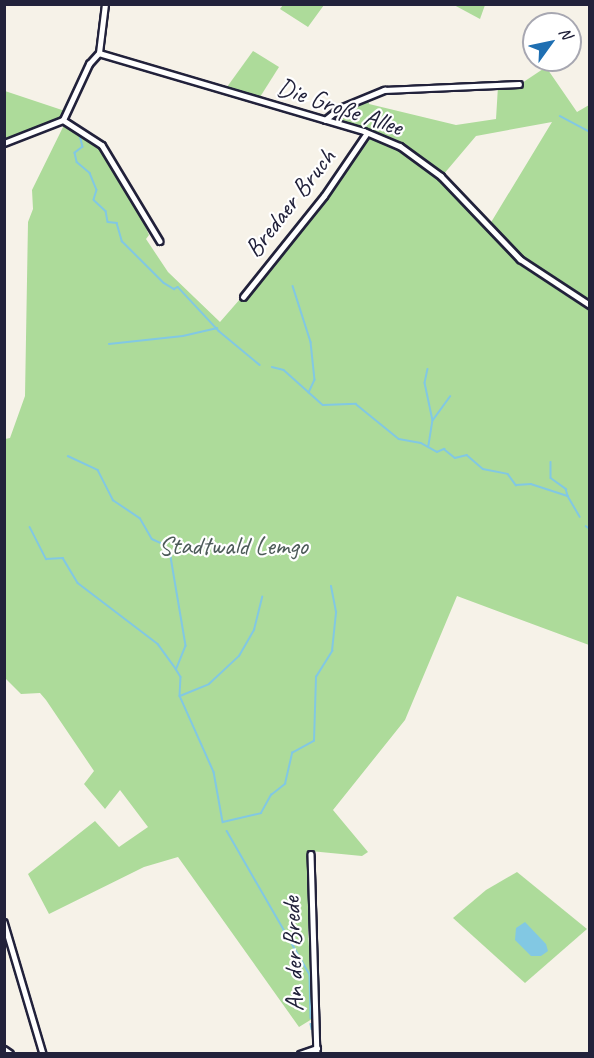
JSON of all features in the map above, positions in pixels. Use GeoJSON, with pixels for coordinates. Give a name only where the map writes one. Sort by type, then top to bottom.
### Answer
{"type":"FeatureCollection","features":[{"type":"Feature","properties":{"kind":"main road"},"geometry":{"type":"LineString","coordinates":[[4,1050],[10,1053]]}},
{"type":"Feature","properties":{"kind":"street"},"geometry":{"type":"LineString","coordinates":[[4,143],[63,120],[89,64],[99,53],[105,4]]}},
{"type":"Feature","properties":{"kind":"street","name":"Die Große Allee"},"geometry":{"type":"LineString","coordinates":[[99,53],[325,120],[400,146],[441,176],[520,259],[590,305]]}},
{"type":"Feature","properties":{"kind":"street"},"geometry":{"type":"LineString","coordinates":[[325,120],[340,108],[384,90],[519,84]]}},
{"type":"Feature","properties":{"kind":"street"},"geometry":{"type":"LineString","coordinates":[[63,120],[102,145],[160,241]]}},
{"type":"Feature","properties":{"kind":"street","name":"Bredaer Bruch"},"geometry":{"type":"LineString","coordinates":[[243,297],[324,196],[367,133]]}},
{"type":"Feature","properties":{"kind":"street","name":"An der Brede"},"geometry":{"type":"LineString","coordinates":[[311,854],[317,1051]]}},
{"type":"Feature","properties":{"kind":"street"},"geometry":{"type":"LineString","coordinates":[[4,922],[43,1053]]}},
{"type":"Feature","properties":{"kind":"street"},"geometry":{"type":"LineString","coordinates":[[300,1053],[317,1051]]}},
{"type":"Feature","properties":{"kind":"green space"},"geometry":{"type":"Polygon","coordinates":[[[283,5],[324,5],[308,27],[280,9],[283,5]]]}},
{"type":"Feature","properties":{"kind":"green space"},"geometry":{"type":"Polygon","coordinates":[[[454,5],[485,5],[480,19],[454,5]]]}},
{"type":"Feature","properties":{"kind":"green space"},"geometry":{"type":"Polygon","coordinates":[[[253,51],[279,67],[260,97],[227,87],[253,51]]]}},
{"type":"Feature","properties":{"kind":"green space","name":"Stadtwald Lemgo"},"geometry":{"type":"Polygon","coordinates":[[[538,72],[549,72],[577,112],[589,105],[589,645],[457,596],[405,720],[333,810],[368,852],[362,856],[310,851],[308,932],[313,1004],[312,1019],[299,1027],[178,857],[144,867],[49,914],[28,874],[95,821],[119,847],[148,827],[120,790],[105,809],[84,784],[94,771],[46,700],[40,693],[21,694],[5,678],[5,439],[10,438],[25,396],[28,222],[33,209],[32,190],[65,123],[77,129],[100,147],[136,205],[149,235],[146,239],[168,272],[220,322],[283,250],[368,136],[400,148],[439,177],[497,238],[500,234],[490,224],[552,122],[476,136],[443,175],[402,144],[329,119],[340,109],[368,97],[369,104],[456,125],[496,119],[498,86],[522,83],[538,72]]]}},
{"type":"Feature","properties":{"kind":"green space"},"geometry":{"type":"Polygon","coordinates":[[[5,91],[65,111],[59,119],[5,140],[5,91]]]}},
{"type":"Feature","properties":{"kind":"green space"},"geometry":{"type":"Polygon","coordinates":[[[517,872],[587,929],[525,983],[453,918],[486,890],[517,872]]]}},
{"type":"Feature","properties":{"kind":"water"},"geometry":{"type":"Polygon","coordinates":[[[525,922],[546,944],[548,951],[541,956],[531,956],[515,940],[516,928],[525,922]]]}},
{"type":"Feature","properties":{"kind":"waterway"},"geometry":{"type":"LineString","coordinates":[[560,116],[590,132]]}},
{"type":"Feature","properties":{"kind":"waterway"},"geometry":{"type":"LineString","coordinates":[[80,135],[83,147],[75,153],[77,162],[90,173],[97,190],[94,200],[106,211],[108,222],[117,223],[122,241],[164,283],[174,289],[178,287],[219,331],[260,365]]}},
{"type":"Feature","properties":{"kind":"waterway"},"geometry":{"type":"LineString","coordinates":[[293,286],[311,342],[315,380],[309,393]]}},
{"type":"Feature","properties":{"kind":"waterway"},"geometry":{"type":"LineString","coordinates":[[109,344],[183,336],[217,328]]}},
{"type":"Feature","properties":{"kind":"waterway"},"geometry":{"type":"LineString","coordinates":[[272,367],[284,370],[323,405],[356,404],[399,439],[421,443],[437,452],[444,449],[455,458],[467,455],[483,469],[508,474],[516,485],[531,484],[568,496],[580,517]]}},
{"type":"Feature","properties":{"kind":"waterway"},"geometry":{"type":"LineString","coordinates":[[428,369],[425,383],[433,420],[429,446]]}},
{"type":"Feature","properties":{"kind":"waterway"},"geometry":{"type":"LineString","coordinates":[[433,420],[450,397]]}},
{"type":"Feature","properties":{"kind":"waterway"},"geometry":{"type":"LineString","coordinates":[[68,456],[98,470],[113,500],[140,518],[152,539],[163,544],[171,557],[186,646],[177,668]]}},
{"type":"Feature","properties":{"kind":"waterway"},"geometry":{"type":"LineString","coordinates":[[551,462],[551,478],[566,489],[568,496]]}},
{"type":"Feature","properties":{"kind":"waterway"},"geometry":{"type":"LineString","coordinates":[[586,526],[590,529]]}},
{"type":"Feature","properties":{"kind":"waterway"},"geometry":{"type":"LineString","coordinates":[[30,527],[46,559],[63,558],[78,583],[158,644],[176,669],[181,677],[180,696],[214,772],[223,822],[261,813],[271,795],[285,784],[292,753],[314,741],[316,677],[332,651],[336,612],[331,586]]}},
{"type":"Feature","properties":{"kind":"waterway"},"geometry":{"type":"LineString","coordinates":[[180,696],[209,684],[239,656],[254,630],[262,597]]}},
{"type":"Feature","properties":{"kind":"waterway"},"geometry":{"type":"LineString","coordinates":[[227,831],[310,975],[311,1018]]}},
{"type":"Feature","properties":{"kind":"waterway"},"geometry":{"type":"LineString","coordinates":[[311,1024],[312,1029]]}}]}
